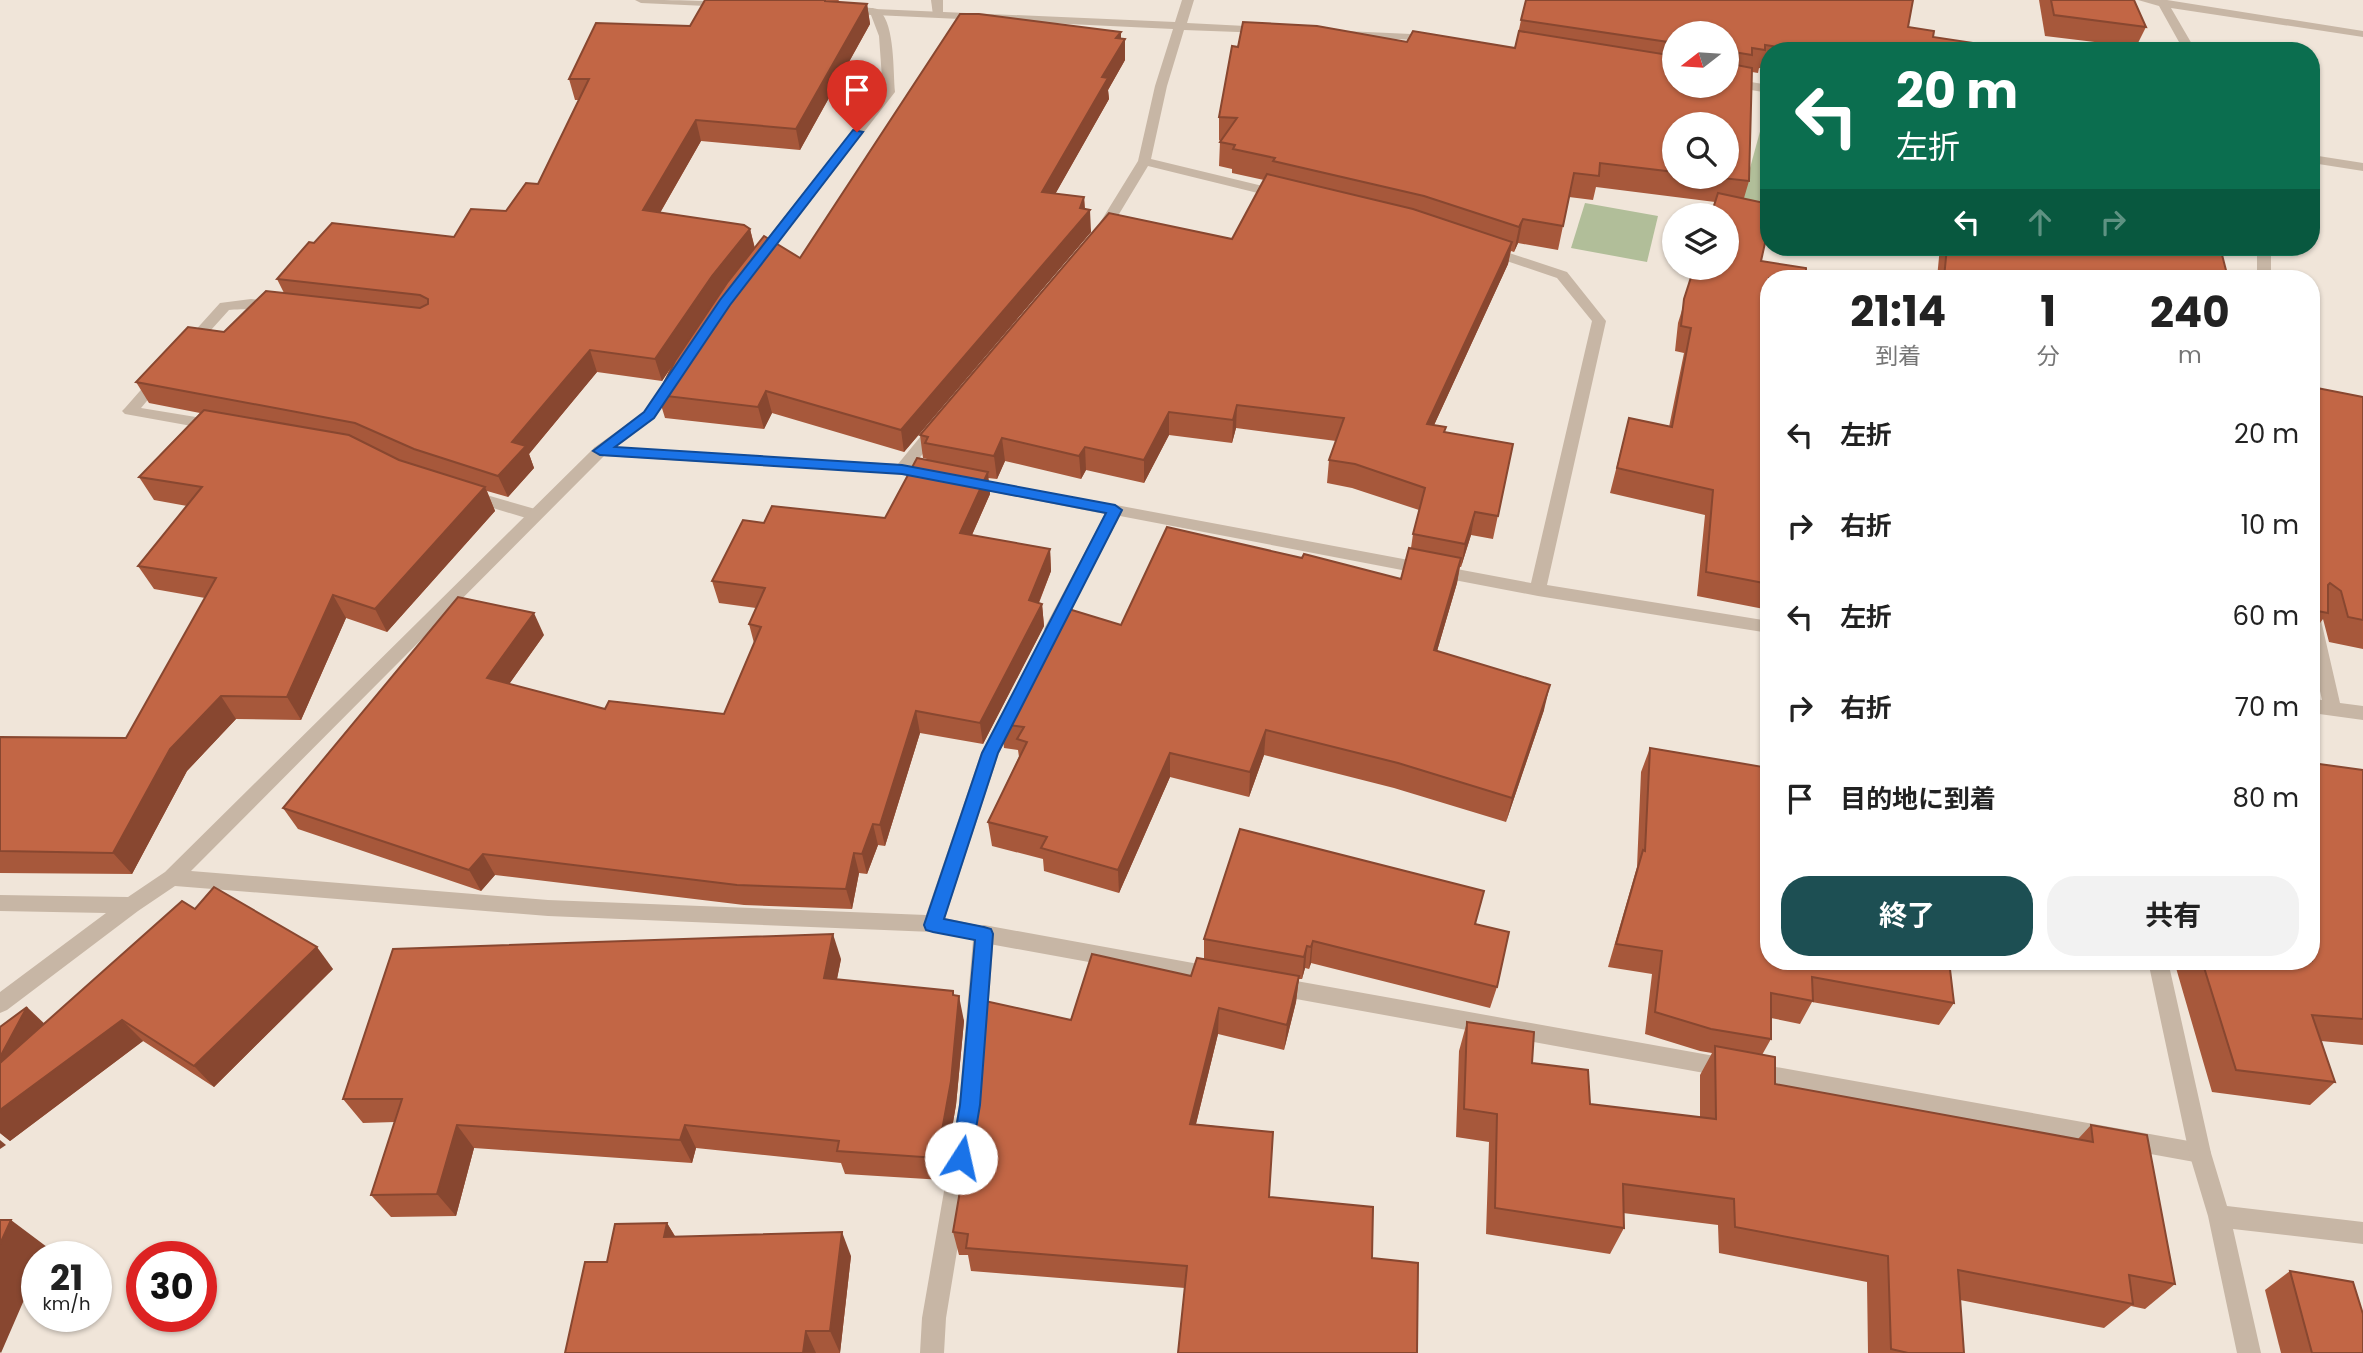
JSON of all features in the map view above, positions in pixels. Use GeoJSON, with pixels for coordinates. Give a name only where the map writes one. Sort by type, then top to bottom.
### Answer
{"type":"FeatureCollection","features":[{"type":"Feature","properties":{"kind":"street"},"geometry":{"type":"LineString","coordinates":[[641,0],[738,5]]}},
{"type":"Feature","properties":{"kind":"street"},"geometry":{"type":"LineString","coordinates":[[937,0],[939,15]]}},
{"type":"Feature","properties":{"kind":"street"},"geometry":{"type":"LineString","coordinates":[[1089,247],[1107,226],[1144,162],[1161,86],[1188,0]]}},
{"type":"Feature","properties":{"kind":"street"},"geometry":{"type":"LineString","coordinates":[[2144,0],[2363,34]]}},
{"type":"Feature","properties":{"kind":"street"},"geometry":{"type":"LineString","coordinates":[[2162,1],[2185,42]]}},
{"type":"Feature","properties":{"kind":"street"},"geometry":{"type":"LineString","coordinates":[[848,10],[1278,31]]}},
{"type":"Feature","properties":{"kind":"street"},"geometry":{"type":"LineString","coordinates":[[750,270],[889,92],[886,36],[875,12]]}},
{"type":"Feature","properties":{"kind":"street"},"geometry":{"type":"LineString","coordinates":[[1333,33],[1443,39]]}},
{"type":"Feature","properties":{"kind":"street"},"geometry":{"type":"LineString","coordinates":[[1740,84],[1760,88]]}},
{"type":"Feature","properties":{"kind":"street"},"geometry":{"type":"LineString","coordinates":[[2320,160],[2363,167]]}},
{"type":"Feature","properties":{"kind":"street"},"geometry":{"type":"LineString","coordinates":[[1144,162],[1299,199]]}},
{"type":"Feature","properties":{"kind":"street"},"geometry":{"type":"LineString","coordinates":[[1476,246],[1562,275],[1599,321],[1538,590]]}},
{"type":"Feature","properties":{"kind":"street"},"geometry":{"type":"LineString","coordinates":[[234,429],[130,411],[225,306],[251,303],[292,307]]}},
{"type":"Feature","properties":{"kind":"street"},"geometry":{"type":"LineString","coordinates":[[0,1004],[131,905],[172,878],[600,451],[649,415],[680,370]]}},
{"type":"Feature","properties":{"kind":"street"},"geometry":{"type":"LineString","coordinates":[[902,469],[946,416]]}},
{"type":"Feature","properties":{"kind":"street"},"geometry":{"type":"LineString","coordinates":[[600,451],[902,469],[1538,590],[1760,626]]}},
{"type":"Feature","properties":{"kind":"street"},"geometry":{"type":"LineString","coordinates":[[454,489],[536,515]]}},
{"type":"Feature","properties":{"kind":"street"},"geometry":{"type":"LineString","coordinates":[[1046,644],[1115,510]]}},
{"type":"Feature","properties":{"kind":"street"},"geometry":{"type":"LineString","coordinates":[[2320,653],[2332,708]]}},
{"type":"Feature","properties":{"kind":"street"},"geometry":{"type":"LineString","coordinates":[[933,925],[990,753],[1021,692]]}},
{"type":"Feature","properties":{"kind":"street"},"geometry":{"type":"LineString","coordinates":[[2320,707],[2363,713]]}},
{"type":"Feature","properties":{"kind":"street"},"geometry":{"type":"LineString","coordinates":[[172,878],[548,908],[933,925],[1230,978]]}},
{"type":"Feature","properties":{"kind":"street"},"geometry":{"type":"LineString","coordinates":[[0,903],[131,905]]}},
{"type":"Feature","properties":{"kind":"street"},"geometry":{"type":"LineString","coordinates":[[932,1353],[934,1318],[970,1105],[984,934]]}},
{"type":"Feature","properties":{"kind":"street"},"geometry":{"type":"LineString","coordinates":[[2160,970],[2200,1153],[2219,1216],[2249,1353]]}},
{"type":"Feature","properties":{"kind":"street"},"geometry":{"type":"LineString","coordinates":[[1258,983],[2200,1153]]}},
{"type":"Feature","properties":{"kind":"street"},"geometry":{"type":"LineString","coordinates":[[2219,1216],[2363,1233]]}},
{"type":"Feature","properties":{"kind":"green space"},"geometry":{"type":"Polygon","coordinates":[[[1760,132],[1760,225],[1739,220],[1739,208],[1760,132]]]}},
{"type":"Feature","properties":{"kind":"green space"},"geometry":{"type":"Polygon","coordinates":[[[1585,203],[1658,216],[1647,262],[1571,248],[1585,203]]]}},
{"type":"Feature","properties":{"kind":"building"},"geometry":{"type":"Polygon","coordinates":[[[705,0],[825,0],[867,4],[796,129],[696,120],[643,210],[744,225],[750,229],[712,276],[655,359],[590,350],[512,442],[526,446],[498,476],[414,449],[355,423],[136,382],[188,327],[224,332],[266,291],[420,308],[428,304],[428,299],[420,295],[277,279],[309,242],[314,243],[332,223],[454,237],[471,209],[506,211],[526,183],[538,184],[589,79],[569,79],[596,23],[690,26],[705,0]]]}},
{"type":"Feature","properties":{"kind":"building"},"geometry":{"type":"Polygon","coordinates":[[[1526,0],[1913,0],[1908,27],[1934,31],[1933,37],[1966,42],[1760,42],[1760,49],[1752,48],[1752,55],[1740,53],[1740,21],[1662,21],[1662,41],[1521,20],[1526,0]]]}},
{"type":"Feature","properties":{"kind":"building"},"geometry":{"type":"Polygon","coordinates":[[[2051,0],[2134,0],[2146,27],[2054,15],[2051,0]]]}},
{"type":"Feature","properties":{"kind":"building"},"geometry":{"type":"Polygon","coordinates":[[[960,14],[979,14],[1121,32],[1116,38],[1125,39],[1102,77],[1108,78],[1042,192],[1084,197],[1080,208],[1090,210],[901,430],[766,391],[758,407],[658,395],[675,361],[727,283],[764,236],[800,258],[960,14]]]}},
{"type":"Feature","properties":{"kind":"building"},"geometry":{"type":"Polygon","coordinates":[[[1243,22],[1317,26],[1407,42],[1413,31],[1515,48],[1519,31],[1662,54],[1662,98],[1740,98],[1740,66],[1752,68],[1749,181],[1739,180],[1739,112],[1662,112],[1662,170],[1600,163],[1599,176],[1574,173],[1563,226],[1523,219],[1519,227],[1424,196],[1273,161],[1275,158],[1233,149],[1235,145],[1220,142],[1237,118],[1219,117],[1232,46],[1238,47],[1243,22]]]}},
{"type":"Feature","properties":{"kind":"building"},"geometry":{"type":"Polygon","coordinates":[[[1267,174],[1413,209],[1512,242],[1427,424],[1446,427],[1444,432],[1513,444],[1498,516],[1475,512],[1465,544],[1413,534],[1425,488],[1355,464],[1329,460],[1344,418],[1237,405],[1233,420],[1169,412],[1144,460],[1085,447],[1079,456],[1002,438],[994,456],[925,443],[928,437],[920,435],[1109,213],[1232,239],[1267,174]]]}},
{"type":"Feature","properties":{"kind":"building"},"geometry":{"type":"Polygon","coordinates":[[[1718,193],[1760,202],[1761,261],[1806,268],[1760,270],[1760,582],[1706,572],[1713,490],[1617,468],[1629,418],[1672,427],[1691,328],[1681,326],[1684,299],[1690,280],[1739,280],[1739,203],[1715,203],[1718,193]]]}},
{"type":"Feature","properties":{"kind":"building"},"geometry":{"type":"Polygon","coordinates":[[[1946,256],[2222,256],[2226,270],[1945,270],[1946,256]]]}},
{"type":"Feature","properties":{"kind":"building"},"geometry":{"type":"Polygon","coordinates":[[[2320,389],[2363,397],[2363,620],[2348,617],[2341,591],[2330,583],[2328,613],[2320,612],[2320,389]]]}},
{"type":"Feature","properties":{"kind":"building"},"geometry":{"type":"Polygon","coordinates":[[[204,410],[349,435],[399,460],[485,487],[375,609],[333,595],[287,697],[221,696],[170,749],[113,853],[0,851],[0,737],[126,738],[216,578],[138,566],[202,487],[139,477],[204,410]]]}},
{"type":"Feature","properties":{"kind":"building"},"geometry":{"type":"Polygon","coordinates":[[[917,458],[988,472],[960,533],[1050,549],[1029,600],[1042,604],[980,723],[916,711],[880,825],[873,824],[862,854],[854,853],[846,889],[737,885],[483,854],[469,870],[283,808],[458,597],[534,613],[487,678],[605,709],[609,701],[724,714],[761,627],[749,624],[765,588],[712,581],[743,520],[764,523],[772,506],[885,518],[917,458]]]}},
{"type":"Feature","properties":{"kind":"building"},"geometry":{"type":"Polygon","coordinates":[[[1167,527],[1302,558],[1304,554],[1401,579],[1409,548],[1461,558],[1434,650],[1550,685],[1512,798],[1398,763],[1266,730],[1250,772],[1170,753],[1118,870],[1041,848],[1047,837],[988,822],[1027,742],[1017,739],[1024,727],[1001,724],[1062,607],[1121,625],[1167,527]]]}},
{"type":"Feature","properties":{"kind":"building"},"geometry":{"type":"Polygon","coordinates":[[[1650,748],[1760,766],[1760,970],[1950,970],[1954,1003],[1812,977],[1813,1001],[1771,993],[1771,1039],[1711,1029],[1655,1012],[1662,951],[1616,944],[1643,850],[1645,851],[1650,748]]]}},
{"type":"Feature","properties":{"kind":"building"},"geometry":{"type":"Polygon","coordinates":[[[2320,764],[2363,770],[2363,1019],[2312,1015],[2335,1082],[2236,1070],[2205,970],[2320,970],[2320,764]]]}},
{"type":"Feature","properties":{"kind":"building"},"geometry":{"type":"Polygon","coordinates":[[[1240,829],[1484,891],[1475,924],[1509,932],[1497,987],[1313,941],[1311,947],[1307,946],[1304,957],[1204,939],[1240,829]]]}},
{"type":"Feature","properties":{"kind":"building"},"geometry":{"type":"Polygon","coordinates":[[[214,887],[317,947],[194,1066],[122,1020],[0,1110],[0,1063],[182,901],[195,909],[214,887]]]}},
{"type":"Feature","properties":{"kind":"building"},"geometry":{"type":"Polygon","coordinates":[[[833,934],[824,978],[953,991],[953,995],[959,996],[951,1081],[937,1158],[837,1151],[839,1141],[685,1125],[680,1140],[457,1125],[437,1194],[371,1195],[402,1099],[343,1099],[393,949],[833,934]]]}},
{"type":"Feature","properties":{"kind":"building"},"geometry":{"type":"Polygon","coordinates":[[[1092,954],[1191,976],[1197,958],[1299,976],[1287,1025],[1219,1008],[1190,1124],[1273,1132],[1269,1197],[1373,1207],[1372,1258],[1418,1263],[1417,1353],[1178,1353],[1187,1266],[966,1248],[968,1234],[953,1232],[979,1080],[985,1001],[1071,1020],[1092,954]]]}},
{"type":"Feature","properties":{"kind":"building"},"geometry":{"type":"Polygon","coordinates":[[[27,1007],[0,1057],[0,1027],[27,1007]]]}},
{"type":"Feature","properties":{"kind":"building"},"geometry":{"type":"Polygon","coordinates":[[[1467,1022],[1534,1032],[1532,1063],[1588,1070],[1590,1104],[1716,1119],[1715,1046],[1775,1057],[1775,1084],[2093,1142],[2091,1125],[2147,1135],[2175,1284],[2129,1275],[2133,1304],[1958,1270],[1964,1353],[1908,1353],[1891,1349],[1888,1256],[1735,1227],[1734,1199],[1623,1184],[1624,1228],[1495,1208],[1497,1114],[1464,1109],[1467,1022]]]}},
{"type":"Feature","properties":{"kind":"building"},"geometry":{"type":"Polygon","coordinates":[[[0,1220],[11,1220],[0,1244],[0,1220]]]}},
{"type":"Feature","properties":{"kind":"building"},"geometry":{"type":"Polygon","coordinates":[[[667,1223],[664,1237],[842,1232],[830,1331],[806,1331],[803,1353],[565,1353],[585,1262],[607,1262],[615,1224],[667,1223]]]}},
{"type":"Feature","properties":{"kind":"building"},"geometry":{"type":"Polygon","coordinates":[[[2290,1271],[2353,1282],[2363,1314],[2363,1353],[2312,1353],[2290,1271]]]}},
{"type":"Feature","properties":{"kind":"route"},"geometry":{"type":"LineString","coordinates":[[857,132],[725,302],[649,415],[600,451],[902,469],[1115,510],[990,753],[933,925],[984,934],[970,1105],[961,1158]]}}]}
